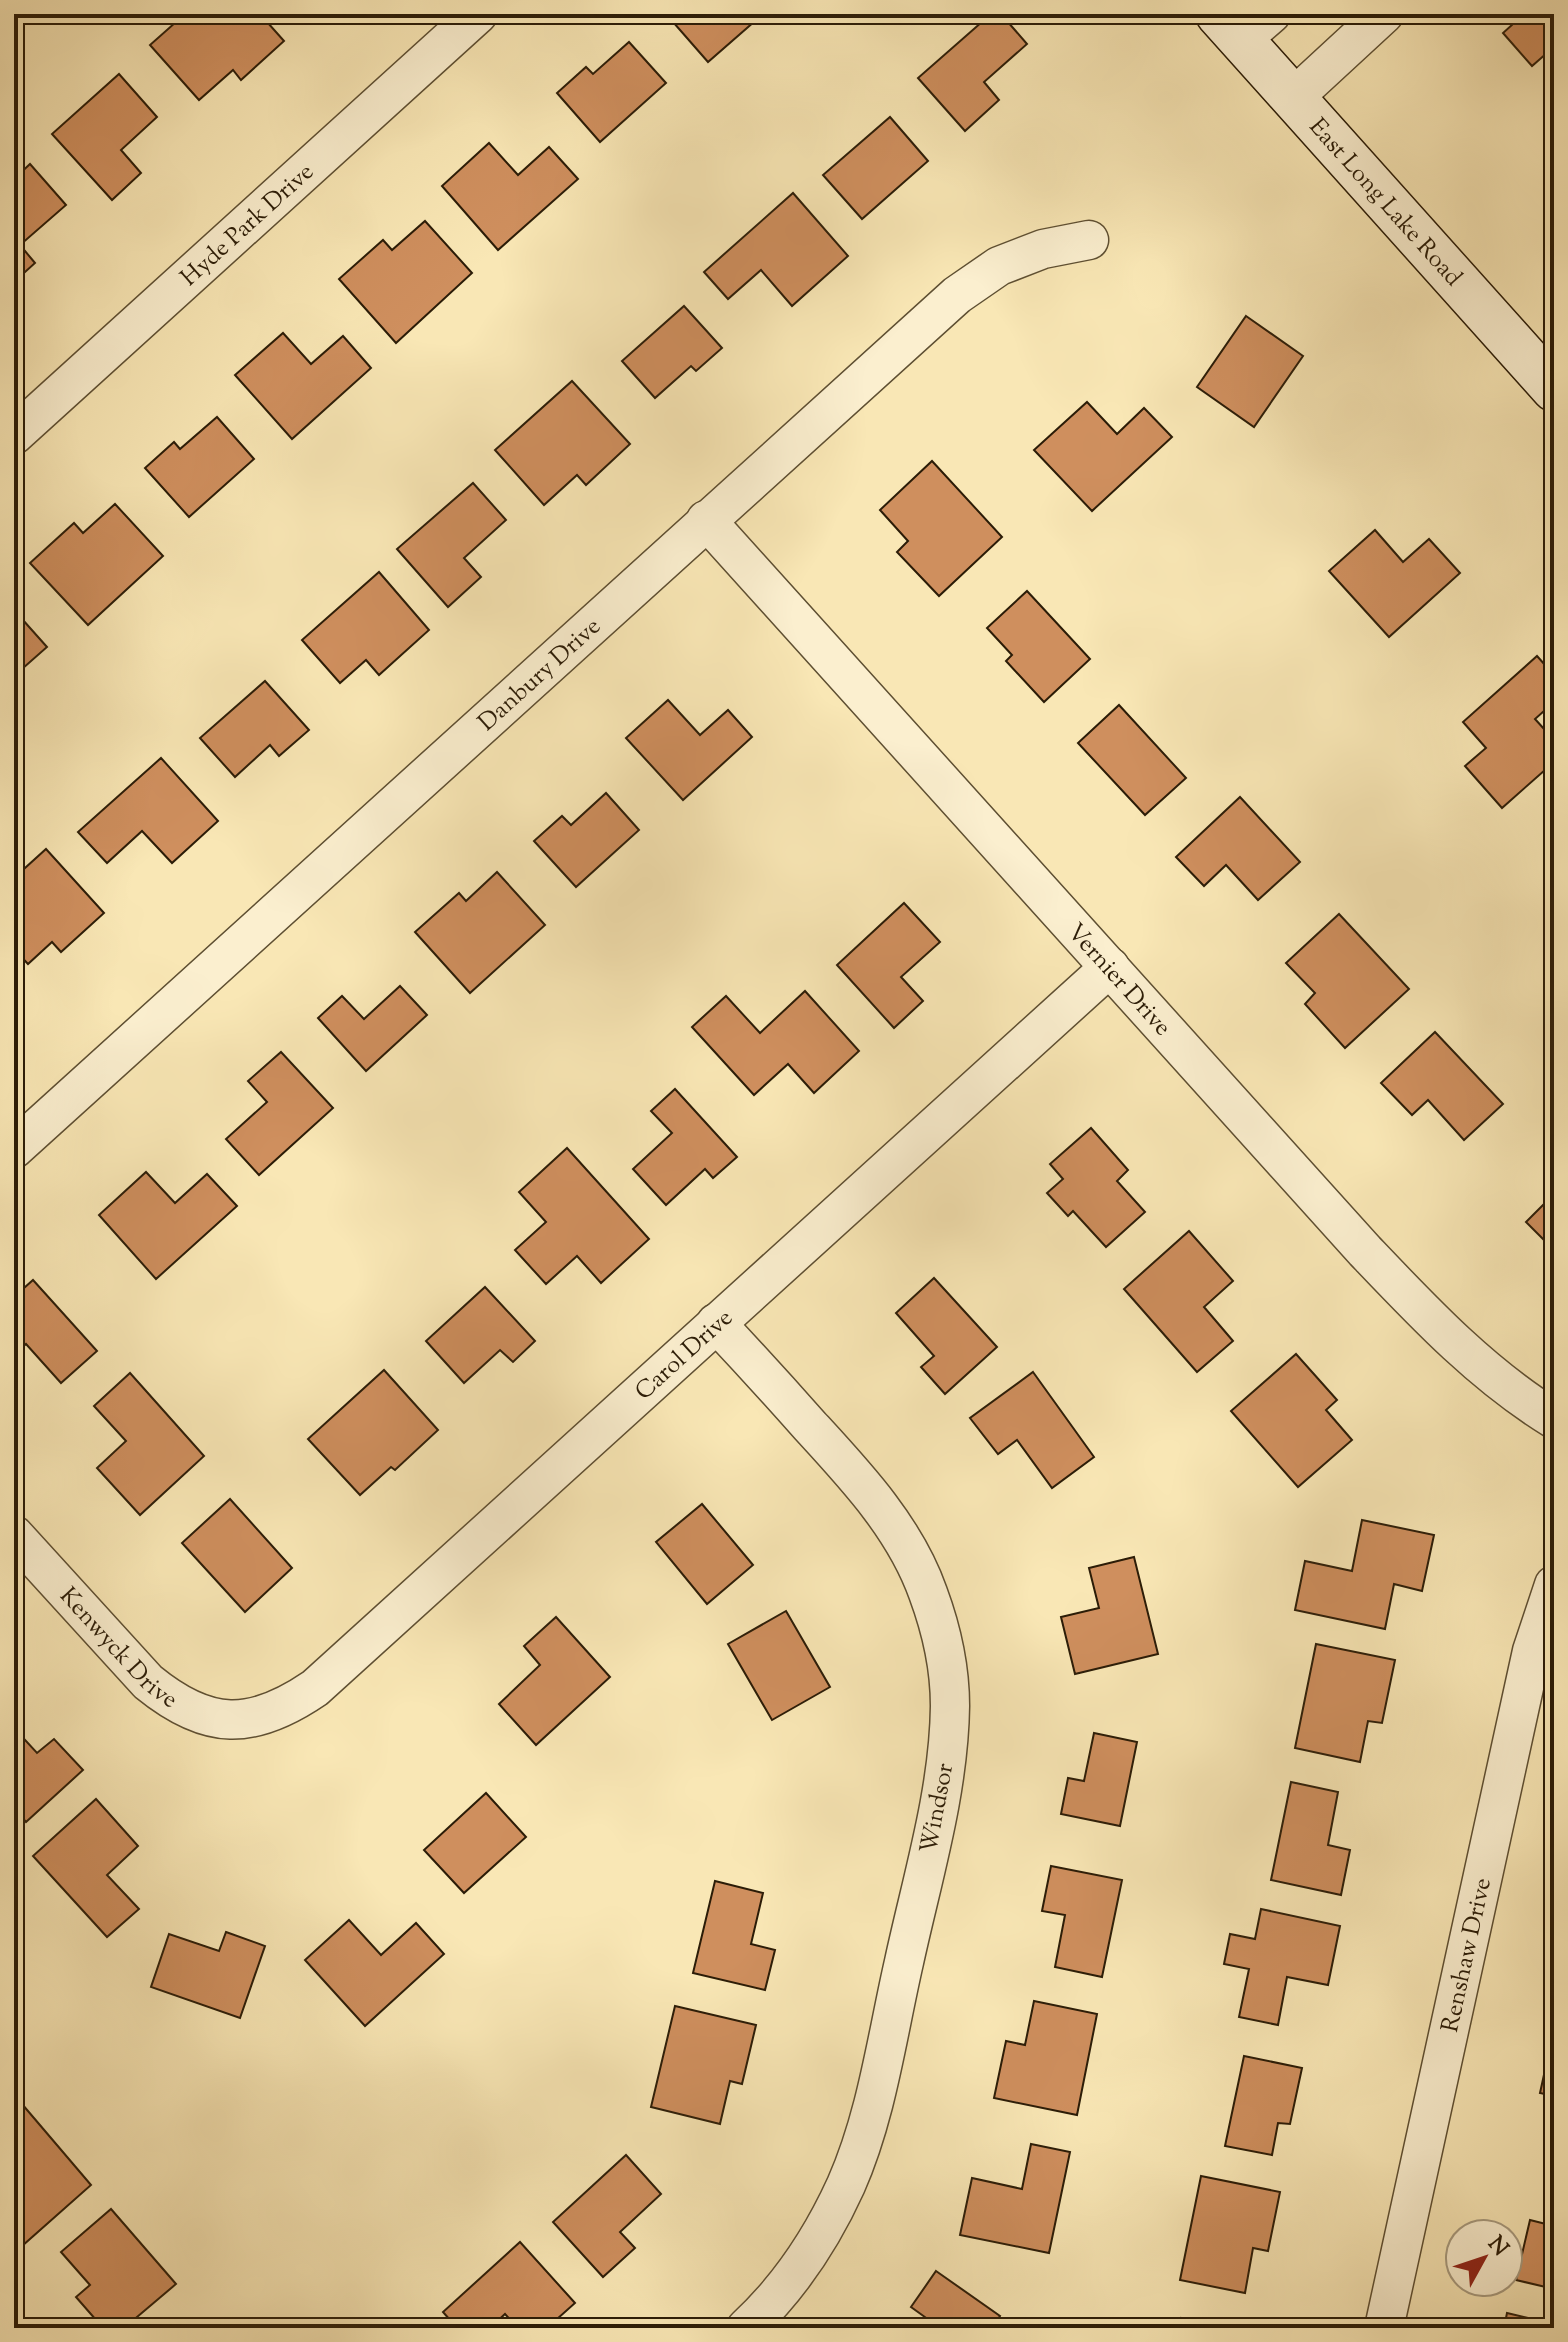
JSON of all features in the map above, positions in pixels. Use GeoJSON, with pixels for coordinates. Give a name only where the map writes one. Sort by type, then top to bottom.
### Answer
{"type":"FeatureCollection","features":[{"type":"Feature","properties":{"kind":"main road","name":"East Long Lake Road"},"geometry":{"type":"LineString","coordinates":[[1243,23],[1293,98],[1554,389]]}},
{"type":"Feature","properties":{"kind":"street","name":"Hyde Park Drive"},"geometry":{"type":"LineString","coordinates":[[14,435],[478,14]]}},
{"type":"Feature","properties":{"kind":"street"},"geometry":{"type":"LineString","coordinates":[[1293,98],[1384,14]]}},
{"type":"Feature","properties":{"kind":"street","name":"Danbury Drive"},"geometry":{"type":"LineString","coordinates":[[14,1149],[957,295],[999,266],[1043,249],[1089,240]]}},
{"type":"Feature","properties":{"kind":"street","name":"Vernier Drive"},"geometry":{"type":"LineString","coordinates":[[706,520],[1365,1251],[1420,1309],[1511,1389],[1554,1419]]}},
{"type":"Feature","properties":{"kind":"street","name":"Carol Drive"},"geometry":{"type":"LineString","coordinates":[[246,1720],[266,1716],[288,1706],[315,1688],[1110,967]]}},
{"type":"Feature","properties":{"kind":"street","name":"Windsor"},"geometry":{"type":"LineString","coordinates":[[716,1323],[846,1465],[899,1534],[916,1565],[939,1628],[950,1704],[948,1742],[934,1825],[867,2130],[847,2182],[814,2248],[768,2308],[746,2328]]}},
{"type":"Feature","properties":{"kind":"street","name":"Kenwyck Drive"},"geometry":{"type":"LineString","coordinates":[[14,1535],[148,1682],[165,1696],[174,1703],[207,1716],[246,1720]]}},
{"type":"Feature","properties":{"kind":"street","name":"Renshaw Drive"},"geometry":{"type":"LineString","coordinates":[[1384,2328],[1532,1651],[1554,1585]]}},
{"type":"Feature","properties":{"kind":"building"},"geometry":{"type":"Polygon","coordinates":[[[185,14],[260,14],[284,41],[241,80],[233,70],[199,100],[150,45],[185,14]]]}},
{"type":"Feature","properties":{"kind":"building"},"geometry":{"type":"Polygon","coordinates":[[[666,14],[763,14],[708,62],[666,14]]]}},
{"type":"Feature","properties":{"kind":"building"},"geometry":{"type":"Polygon","coordinates":[[[991,14],[1001,14],[1027,44],[984,82],[999,100],[965,131],[918,78],[991,14]]]}},
{"type":"Feature","properties":{"kind":"building"},"geometry":{"type":"Polygon","coordinates":[[[1524,14],[1554,14],[1554,58],[1548,52],[1532,66],[1503,33],[1524,14]]]}},
{"type":"Feature","properties":{"kind":"building"},"geometry":{"type":"Polygon","coordinates":[[[629,42],[666,83],[600,142],[557,93],[586,67],[593,74],[629,42]]]}},
{"type":"Feature","properties":{"kind":"building"},"geometry":{"type":"Polygon","coordinates":[[[119,74],[157,117],[121,150],[141,173],[112,200],[52,134],[119,74]]]}},
{"type":"Feature","properties":{"kind":"building"},"geometry":{"type":"Polygon","coordinates":[[[890,117],[928,161],[862,219],[823,175],[890,117]]]}},
{"type":"Feature","properties":{"kind":"building"},"geometry":{"type":"Polygon","coordinates":[[[489,143],[518,175],[549,147],[578,179],[498,250],[442,186],[489,143]]]}},
{"type":"Feature","properties":{"kind":"building"},"geometry":{"type":"Polygon","coordinates":[[[30,164],[66,205],[20,245],[35,263],[14,282],[14,179],[30,164]]]}},
{"type":"Feature","properties":{"kind":"building"},"geometry":{"type":"Polygon","coordinates":[[[793,193],[848,256],[792,306],[761,270],[728,299],[704,272],[793,193]]]}},
{"type":"Feature","properties":{"kind":"building"},"geometry":{"type":"Polygon","coordinates":[[[425,221],[472,273],[396,343],[339,279],[383,240],[392,250],[425,221]]]}},
{"type":"Feature","properties":{"kind":"building"},"geometry":{"type":"Polygon","coordinates":[[[684,306],[722,348],[696,371],[691,366],[655,398],[622,361],[684,306]]]}},
{"type":"Feature","properties":{"kind":"building"},"geometry":{"type":"Polygon","coordinates":[[[1246,316],[1303,356],[1254,427],[1197,387],[1246,316]]]}},
{"type":"Feature","properties":{"kind":"building"},"geometry":{"type":"Polygon","coordinates":[[[283,333],[311,364],[343,336],[371,368],[292,439],[235,375],[283,333]]]}},
{"type":"Feature","properties":{"kind":"building"},"geometry":{"type":"Polygon","coordinates":[[[572,381],[630,444],[586,485],[577,475],[544,505],[495,450],[572,381]]]}},
{"type":"Feature","properties":{"kind":"building"},"geometry":{"type":"Polygon","coordinates":[[[1087,402],[1117,434],[1144,408],[1172,437],[1092,511],[1034,450],[1087,402]]]}},
{"type":"Feature","properties":{"kind":"building"},"geometry":{"type":"Polygon","coordinates":[[[217,417],[254,459],[189,517],[145,468],[174,442],[180,449],[217,417]]]}},
{"type":"Feature","properties":{"kind":"building"},"geometry":{"type":"Polygon","coordinates":[[[932,461],[1002,537],[939,596],[897,552],[908,541],[880,510],[932,461]]]}},
{"type":"Feature","properties":{"kind":"building"},"geometry":{"type":"Polygon","coordinates":[[[473,483],[506,520],[464,558],[481,577],[448,607],[397,549],[473,483]]]}},
{"type":"Feature","properties":{"kind":"building"},"geometry":{"type":"Polygon","coordinates":[[[115,504],[163,556],[88,625],[30,563],[74,523],[83,533],[115,504]]]}},
{"type":"Feature","properties":{"kind":"building"},"geometry":{"type":"Polygon","coordinates":[[[1375,530],[1403,562],[1429,539],[1460,573],[1389,637],[1329,571],[1375,530]]]}},
{"type":"Feature","properties":{"kind":"building"},"geometry":{"type":"Polygon","coordinates":[[[379,572],[429,630],[379,675],[366,660],[340,683],[302,640],[379,572]]]}},
{"type":"Feature","properties":{"kind":"building"},"geometry":{"type":"Polygon","coordinates":[[[1027,591],[1090,659],[1044,702],[1006,661],[1012,655],[987,628],[1027,591]]]}},
{"type":"Feature","properties":{"kind":"building"},"geometry":{"type":"Polygon","coordinates":[[[14,610],[47,647],[14,676],[14,610]]]}},
{"type":"Feature","properties":{"kind":"building"},"geometry":{"type":"Polygon","coordinates":[[[1537,656],[1554,675],[1554,702],[1535,719],[1554,740],[1554,762],[1502,808],[1465,766],[1486,748],[1463,722],[1537,656]]]}},
{"type":"Feature","properties":{"kind":"building"},"geometry":{"type":"Polygon","coordinates":[[[265,681],[309,730],[279,756],[270,745],[235,777],[200,738],[265,681]]]}},
{"type":"Feature","properties":{"kind":"building"},"geometry":{"type":"Polygon","coordinates":[[[668,700],[700,735],[728,710],[752,737],[683,800],[626,738],[668,700]]]}},
{"type":"Feature","properties":{"kind":"building"},"geometry":{"type":"Polygon","coordinates":[[[1119,705],[1186,778],[1145,815],[1078,743],[1119,705]]]}},
{"type":"Feature","properties":{"kind":"building"},"geometry":{"type":"Polygon","coordinates":[[[161,758],[218,821],[172,863],[142,831],[107,863],[78,832],[161,758]]]}},
{"type":"Feature","properties":{"kind":"building"},"geometry":{"type":"Polygon","coordinates":[[[606,793],[639,830],[576,887],[534,841],[562,816],[571,825],[606,793]]]}},
{"type":"Feature","properties":{"kind":"building"},"geometry":{"type":"Polygon","coordinates":[[[1240,797],[1300,862],[1258,900],[1226,865],[1204,886],[1176,857],[1240,797]]]}},
{"type":"Feature","properties":{"kind":"building"},"geometry":{"type":"Polygon","coordinates":[[[46,849],[104,913],[61,952],[52,942],[28,964],[14,949],[14,878],[46,849]]]}},
{"type":"Feature","properties":{"kind":"building"},"geometry":{"type":"Polygon","coordinates":[[[497,872],[545,925],[470,993],[415,932],[459,893],[466,901],[497,872]]]}},
{"type":"Feature","properties":{"kind":"building"},"geometry":{"type":"Polygon","coordinates":[[[904,903],[940,942],[901,977],[923,1001],[894,1028],[837,965],[904,903]]]}},
{"type":"Feature","properties":{"kind":"building"},"geometry":{"type":"Polygon","coordinates":[[[1339,914],[1409,989],[1345,1048],[1305,1004],[1315,993],[1286,963],[1339,914]]]}},
{"type":"Feature","properties":{"kind":"building"},"geometry":{"type":"Polygon","coordinates":[[[400,986],[427,1015],[366,1071],[318,1018],[342,996],[364,1019],[400,986]]]}},
{"type":"Feature","properties":{"kind":"building"},"geometry":{"type":"Polygon","coordinates":[[[805,991],[859,1051],[814,1093],[788,1064],[754,1095],[692,1027],[726,996],[760,1033],[805,991]]]}},
{"type":"Feature","properties":{"kind":"building"},"geometry":{"type":"Polygon","coordinates":[[[1435,1032],[1503,1104],[1464,1140],[1428,1100],[1412,1115],[1381,1083],[1435,1032]]]}},
{"type":"Feature","properties":{"kind":"building"},"geometry":{"type":"Polygon","coordinates":[[[281,1052],[333,1108],[259,1175],[226,1139],[267,1102],[248,1081],[281,1052]]]}},
{"type":"Feature","properties":{"kind":"building"},"geometry":{"type":"Polygon","coordinates":[[[675,1089],[737,1157],[713,1178],[705,1169],[666,1205],[633,1169],[672,1133],[651,1111],[675,1089]]]}},
{"type":"Feature","properties":{"kind":"building"},"geometry":{"type":"Polygon","coordinates":[[[1091,1128],[1128,1170],[1117,1181],[1145,1212],[1106,1247],[1073,1211],[1068,1216],[1047,1193],[1063,1179],[1050,1164],[1091,1128]]]}},
{"type":"Feature","properties":{"kind":"building"},"geometry":{"type":"Polygon","coordinates":[[[567,1148],[649,1239],[601,1283],[577,1256],[546,1284],[515,1250],[546,1222],[519,1192],[567,1148]]]}},
{"type":"Feature","properties":{"kind":"building"},"geometry":{"type":"Polygon","coordinates":[[[146,1172],[175,1203],[207,1174],[237,1206],[156,1279],[99,1215],[146,1172]]]}},
{"type":"Feature","properties":{"kind":"building"},"geometry":{"type":"Polygon","coordinates":[[[1554,1194],[1554,1248],[1553,1249],[1526,1222],[1554,1194]]]}},
{"type":"Feature","properties":{"kind":"building"},"geometry":{"type":"Polygon","coordinates":[[[1189,1231],[1233,1281],[1204,1307],[1233,1341],[1197,1372],[1124,1289],[1189,1231]]]}},
{"type":"Feature","properties":{"kind":"building"},"geometry":{"type":"Polygon","coordinates":[[[934,1278],[997,1347],[945,1394],[921,1367],[934,1356],[896,1313],[934,1278]]]}},
{"type":"Feature","properties":{"kind":"building"},"geometry":{"type":"Polygon","coordinates":[[[33,1280],[97,1351],[61,1383],[26,1344],[14,1355],[14,1297],[33,1280]]]}},
{"type":"Feature","properties":{"kind":"building"},"geometry":{"type":"Polygon","coordinates":[[[485,1287],[535,1341],[513,1362],[500,1350],[464,1383],[426,1341],[485,1287]]]}},
{"type":"Feature","properties":{"kind":"building"},"geometry":{"type":"Polygon","coordinates":[[[1296,1354],[1337,1400],[1326,1410],[1352,1440],[1298,1487],[1231,1411],[1296,1354]]]}},
{"type":"Feature","properties":{"kind":"building"},"geometry":{"type":"Polygon","coordinates":[[[384,1370],[438,1430],[395,1470],[391,1467],[360,1495],[308,1439],[384,1370]]]}},
{"type":"Feature","properties":{"kind":"building"},"geometry":{"type":"Polygon","coordinates":[[[1033,1372],[1094,1457],[1052,1488],[1017,1440],[998,1454],[970,1418],[1033,1372]]]}},
{"type":"Feature","properties":{"kind":"building"},"geometry":{"type":"Polygon","coordinates":[[[130,1373],[204,1456],[140,1515],[97,1468],[126,1441],[94,1406],[130,1373]]]}},
{"type":"Feature","properties":{"kind":"building"},"geometry":{"type":"Polygon","coordinates":[[[230,1499],[292,1568],[245,1612],[182,1543],[230,1499]]]}},
{"type":"Feature","properties":{"kind":"building"},"geometry":{"type":"Polygon","coordinates":[[[702,1504],[753,1565],[707,1604],[656,1542],[702,1504]]]}},
{"type":"Feature","properties":{"kind":"building"},"geometry":{"type":"Polygon","coordinates":[[[1362,1520],[1434,1535],[1422,1591],[1394,1584],[1385,1629],[1295,1610],[1305,1561],[1352,1571],[1362,1520]]]}},
{"type":"Feature","properties":{"kind":"building"},"geometry":{"type":"Polygon","coordinates":[[[1134,1557],[1158,1654],[1075,1674],[1061,1617],[1099,1608],[1089,1568],[1134,1557]]]}},
{"type":"Feature","properties":{"kind":"building"},"geometry":{"type":"Polygon","coordinates":[[[786,1611],[830,1687],[772,1720],[728,1644],[786,1611]]]}},
{"type":"Feature","properties":{"kind":"building"},"geometry":{"type":"Polygon","coordinates":[[[556,1617],[610,1677],[536,1745],[499,1704],[540,1665],[524,1646],[556,1617]]]}},
{"type":"Feature","properties":{"kind":"building"},"geometry":{"type":"Polygon","coordinates":[[[1316,1644],[1395,1660],[1382,1723],[1368,1721],[1360,1762],[1295,1748],[1316,1644]]]}},
{"type":"Feature","properties":{"kind":"building"},"geometry":{"type":"Polygon","coordinates":[[[14,1728],[37,1753],[54,1739],[83,1770],[26,1822],[14,1808],[14,1728]]]}},
{"type":"Feature","properties":{"kind":"building"},"geometry":{"type":"Polygon","coordinates":[[[1094,1733],[1137,1742],[1120,1826],[1061,1814],[1068,1778],[1084,1781],[1094,1733]]]}},
{"type":"Feature","properties":{"kind":"building"},"geometry":{"type":"Polygon","coordinates":[[[1291,1782],[1338,1792],[1328,1845],[1350,1850],[1341,1895],[1271,1880],[1291,1782]]]}},
{"type":"Feature","properties":{"kind":"building"},"geometry":{"type":"Polygon","coordinates":[[[486,1793],[526,1837],[464,1893],[424,1850],[486,1793]]]}},
{"type":"Feature","properties":{"kind":"building"},"geometry":{"type":"Polygon","coordinates":[[[96,1799],[138,1846],[107,1875],[139,1909],[107,1937],[33,1856],[96,1799]]]}},
{"type":"Feature","properties":{"kind":"building"},"geometry":{"type":"Polygon","coordinates":[[[1051,1866],[1122,1880],[1102,1977],[1055,1967],[1065,1915],[1042,1911],[1051,1866]]]}},
{"type":"Feature","properties":{"kind":"building"},"geometry":{"type":"Polygon","coordinates":[[[715,1881],[763,1893],[751,1944],[775,1950],[765,1990],[693,1973],[715,1881]]]}},
{"type":"Feature","properties":{"kind":"building"},"geometry":{"type":"Polygon","coordinates":[[[1261,1909],[1340,1926],[1328,1985],[1287,1977],[1278,2025],[1239,2017],[1249,1969],[1224,1964],[1230,1934],[1255,1939],[1261,1909]]]}},
{"type":"Feature","properties":{"kind":"building"},"geometry":{"type":"Polygon","coordinates":[[[349,1920],[381,1955],[416,1923],[444,1954],[365,2026],[305,1960],[349,1920]]]}},
{"type":"Feature","properties":{"kind":"building"},"geometry":{"type":"Polygon","coordinates":[[[226,1932],[265,1946],[240,2018],[151,1987],[169,1934],[219,1951],[226,1932]]]}},
{"type":"Feature","properties":{"kind":"building"},"geometry":{"type":"Polygon","coordinates":[[[1034,2001],[1097,2014],[1077,2115],[994,2098],[1006,2041],[1025,2045],[1034,2001]]]}},
{"type":"Feature","properties":{"kind":"building"},"geometry":{"type":"Polygon","coordinates":[[[675,2006],[756,2025],[742,2084],[730,2081],[720,2124],[651,2107],[675,2006]]]}},
{"type":"Feature","properties":{"kind":"building"},"geometry":{"type":"Polygon","coordinates":[[[1554,2039],[1554,2096],[1540,2093],[1554,2039]]]}},
{"type":"Feature","properties":{"kind":"building"},"geometry":{"type":"Polygon","coordinates":[[[1244,2056],[1302,2068],[1290,2124],[1278,2123],[1272,2155],[1225,2146],[1244,2056]]]}},
{"type":"Feature","properties":{"kind":"building"},"geometry":{"type":"Polygon","coordinates":[[[22,2104],[91,2185],[22,2246],[14,2237],[14,2111],[22,2104]]]}},
{"type":"Feature","properties":{"kind":"building"},"geometry":{"type":"Polygon","coordinates":[[[1031,2144],[1070,2152],[1049,2253],[960,2235],[972,2178],[1022,2189],[1031,2144]]]}},
{"type":"Feature","properties":{"kind":"building"},"geometry":{"type":"Polygon","coordinates":[[[626,2155],[661,2194],[620,2232],[635,2248],[603,2277],[553,2222],[626,2155]]]}},
{"type":"Feature","properties":{"kind":"building"},"geometry":{"type":"Polygon","coordinates":[[[1201,2176],[1280,2192],[1268,2251],[1253,2248],[1245,2293],[1180,2280],[1201,2176]]]}},
{"type":"Feature","properties":{"kind":"building"},"geometry":{"type":"Polygon","coordinates":[[[111,2209],[176,2284],[124,2328],[103,2328],[76,2297],[90,2285],[61,2252],[111,2209]]]}},
{"type":"Feature","properties":{"kind":"building"},"geometry":{"type":"Polygon","coordinates":[[[1530,2220],[1554,2226],[1554,2289],[1524,2282],[1524,2246],[1530,2220]]]}},
{"type":"Feature","properties":{"kind":"building"},"geometry":{"type":"Polygon","coordinates":[[[520,2242],[575,2303],[547,2328],[518,2328],[505,2314],[490,2328],[457,2328],[443,2312],[520,2242]]]}},
{"type":"Feature","properties":{"kind":"building"},"geometry":{"type":"Polygon","coordinates":[[[936,2271],[1000,2316],[992,2328],[933,2328],[936,2325],[911,2307],[936,2271]]]}},
{"type":"Feature","properties":{"kind":"building"},"geometry":{"type":"Polygon","coordinates":[[[1507,2313],[1554,2324],[1554,2328],[1504,2328],[1507,2313]]]}},
{"type":"Feature","properties":{"kind":"building"},"geometry":{"type":"Polygon","coordinates":[[[1181,2318],[1201,2328],[1176,2328],[1181,2318]]]}}]}
